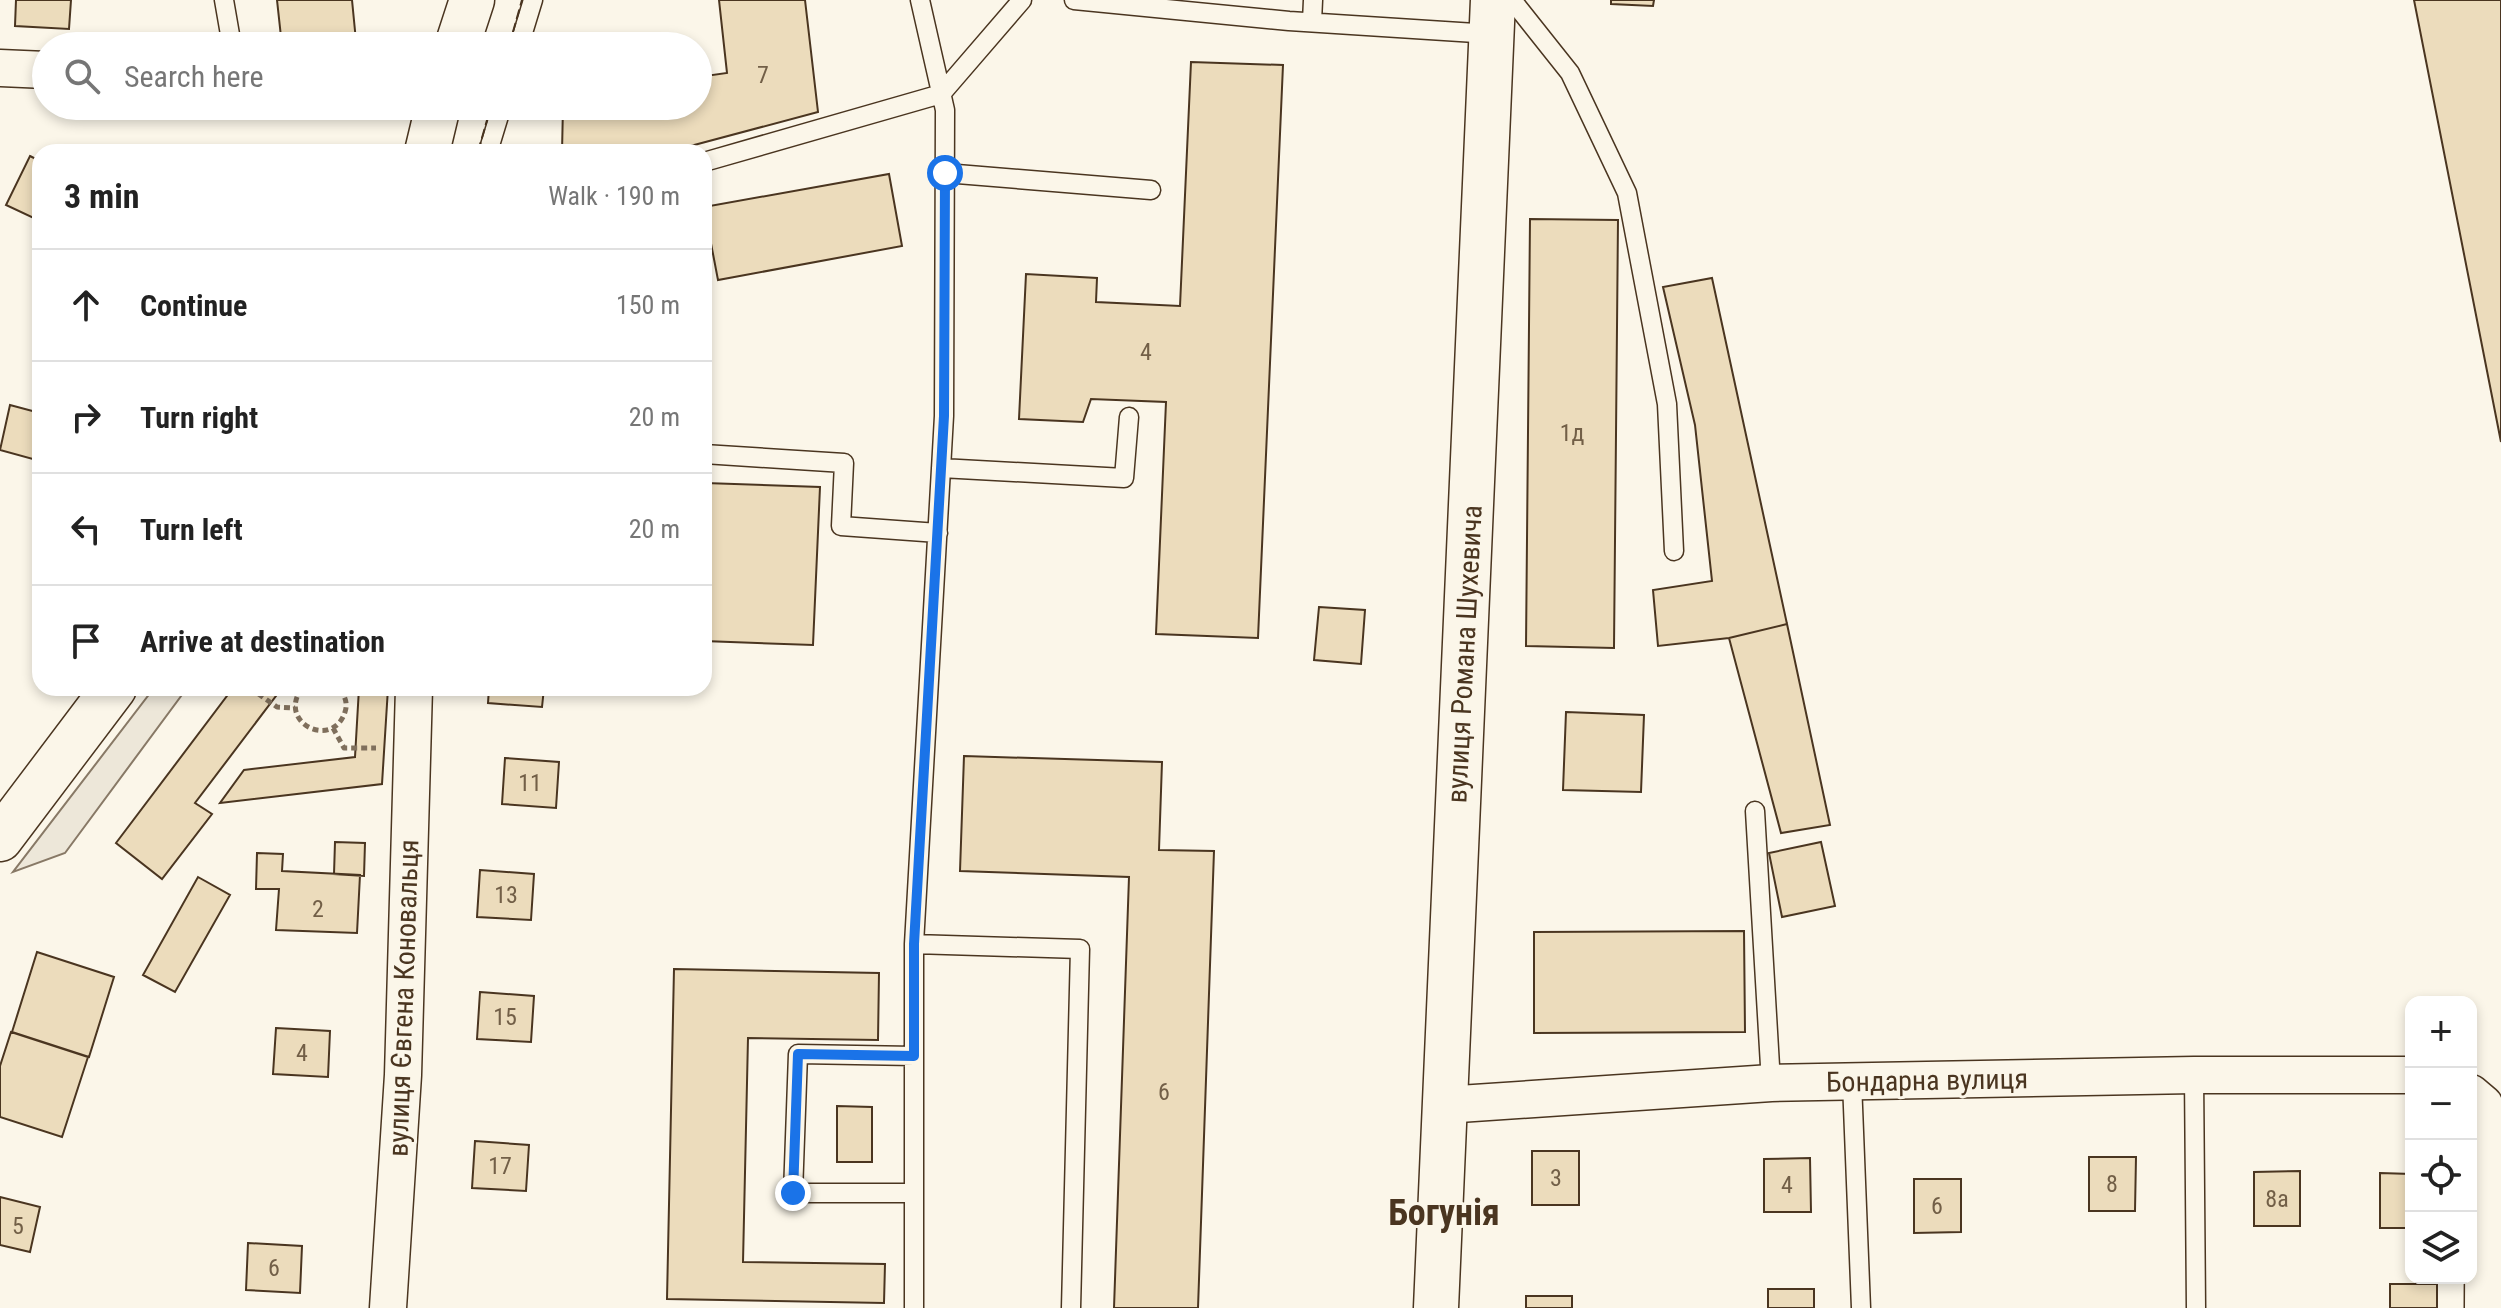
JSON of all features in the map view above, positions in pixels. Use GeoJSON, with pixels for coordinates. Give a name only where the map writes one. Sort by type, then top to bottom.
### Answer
{"type":"FeatureCollection","features":[{"type":"Feature","properties":{"kind":"street"},"geometry":{"type":"LineString","coordinates":[[462,32],[472,0]]}},
{"type":"Feature","properties":{"kind":"street","name":"вулиця Романа Шухевича"},"geometry":{"type":"LineString","coordinates":[[1436,1308],[1499,11]]}},
{"type":"Feature","properties":{"kind":"street"},"geometry":{"type":"LineString","coordinates":[[0,68],[32,69]]}},
{"type":"Feature","properties":{"kind":"street"},"geometry":{"type":"LineString","coordinates":[[429,144],[435,120]]}},
{"type":"Feature","properties":{"kind":"street"},"geometry":{"type":"LineString","coordinates":[[0,839],[108,696]]}},
{"type":"Feature","properties":{"kind":"street","name":"вулиця Євгена Коновальця"},"geometry":{"type":"LineString","coordinates":[[388,1308],[403,1075],[414,696]]}},
{"type":"Feature","properties":{"kind":"street","name":"Бондарна вулиця"},"geometry":{"type":"LineString","coordinates":[[1444,1105],[1771,1083],[2194,1075],[2405,1075]]}},
{"type":"Feature","properties":{"kind":"street"},"geometry":{"type":"LineString","coordinates":[[2477,1098],[2484,1104],[2483,1308]]}},
{"type":"Feature","properties":{"kind":"lane"},"geometry":{"type":"LineString","coordinates":[[224,0],[230,32]]}},
{"type":"Feature","properties":{"kind":"lane"},"geometry":{"type":"LineString","coordinates":[[523,32],[533,0]]}},
{"type":"Feature","properties":{"kind":"lane"},"geometry":{"type":"LineString","coordinates":[[914,1308],[914,944],[944,416],[945,110],[920,0]]}},
{"type":"Feature","properties":{"kind":"lane"},"geometry":{"type":"LineString","coordinates":[[712,160],[941,94],[1022,0]]}},
{"type":"Feature","properties":{"kind":"lane"},"geometry":{"type":"LineString","coordinates":[[1074,0],[1312,22],[1499,11],[1570,73],[1627,193],[1667,404],[1674,551]]}},
{"type":"Feature","properties":{"kind":"lane"},"geometry":{"type":"LineString","coordinates":[[1312,22],[1313,0]]}},
{"type":"Feature","properties":{"kind":"lane"},"geometry":{"type":"LineString","coordinates":[[490,144],[498,120]]}},
{"type":"Feature","properties":{"kind":"lane"},"geometry":{"type":"LineString","coordinates":[[945,173],[1151,190]]}},
{"type":"Feature","properties":{"kind":"lane"},"geometry":{"type":"LineString","coordinates":[[941,468],[1124,478],[1129,417]]}},
{"type":"Feature","properties":{"kind":"lane"},"geometry":{"type":"LineString","coordinates":[[712,455],[844,463],[841,526],[938,533]]}},
{"type":"Feature","properties":{"kind":"lane"},"geometry":{"type":"LineString","coordinates":[[1755,811],[1771,1083]]}},
{"type":"Feature","properties":{"kind":"lane"},"geometry":{"type":"LineString","coordinates":[[914,944],[1080,949],[1071,1308]]}},
{"type":"Feature","properties":{"kind":"lane"},"geometry":{"type":"LineString","coordinates":[[914,1056],[798,1054],[793,1193],[914,1193]]}},
{"type":"Feature","properties":{"kind":"lane"},"geometry":{"type":"LineString","coordinates":[[2194,1075],[2196,1308]]}},
{"type":"Feature","properties":{"kind":"lane"},"geometry":{"type":"LineString","coordinates":[[1852,1082],[1861,1308]]}},
{"type":"Feature","properties":{"kind":"path"},"geometry":{"type":"LineString","coordinates":[[261,696],[277,707],[295,708]]}},
{"type":"Feature","properties":{"kind":"path"},"geometry":{"type":"LineString","coordinates":[[297,696],[297,716],[317,731],[333,728],[340,722],[346,707],[344,696]]}},
{"type":"Feature","properties":{"kind":"path"},"geometry":{"type":"LineString","coordinates":[[333,728],[344,748],[390,748]]}},
{"type":"Feature","properties":{"kind":"shaded area"},"geometry":{"type":"Polygon","coordinates":[[[148,696],[181,696],[65,853],[13,872],[148,696]]]}},
{"type":"Feature","properties":{"kind":"building"},"geometry":{"type":"Polygon","coordinates":[[[16,0],[71,0],[69,29],[15,26],[16,0]]]}},
{"type":"Feature","properties":{"kind":"building"},"geometry":{"type":"Polygon","coordinates":[[[277,0],[352,0],[355,32],[280,32],[277,0]]]}},
{"type":"Feature","properties":{"kind":"building"},"geometry":{"type":"Polygon","coordinates":[[[719,0],[805,0],[818,112],[698,144],[562,144],[563,120],[712,120],[712,75],[727,73],[719,0]]]}},
{"type":"Feature","properties":{"kind":"building"},"geometry":{"type":"Polygon","coordinates":[[[1611,0],[1654,0],[1653,6],[1611,4],[1611,0]]]}},
{"type":"Feature","properties":{"kind":"building"},"geometry":{"type":"Polygon","coordinates":[[[2414,0],[2501,0],[2501,442],[2414,0]]]}},
{"type":"Feature","properties":{"kind":"building"},"geometry":{"type":"Polygon","coordinates":[[[1191,62],[1283,65],[1258,638],[1156,634],[1166,402],[1091,399],[1083,422],[1019,419],[1026,274],[1097,278],[1096,302],[1180,306],[1191,62]]]}},
{"type":"Feature","properties":{"kind":"building"},"geometry":{"type":"Polygon","coordinates":[[[30,156],[32,157],[32,217],[6,205],[30,156]]]}},
{"type":"Feature","properties":{"kind":"building"},"geometry":{"type":"Polygon","coordinates":[[[889,174],[902,246],[718,280],[712,249],[712,206],[889,174]]]}},
{"type":"Feature","properties":{"kind":"building"},"geometry":{"type":"Polygon","coordinates":[[[1530,219],[1618,220],[1614,648],[1526,646],[1530,219]]]}},
{"type":"Feature","properties":{"kind":"building"},"geometry":{"type":"Polygon","coordinates":[[[1712,278],[1787,624],[1729,638],[1658,646],[1653,590],[1712,581],[1695,425],[1663,287],[1712,278]]]}},
{"type":"Feature","properties":{"kind":"building"},"geometry":{"type":"Polygon","coordinates":[[[10,405],[32,411],[32,459],[0,450],[10,405]]]}},
{"type":"Feature","properties":{"kind":"building"},"geometry":{"type":"Polygon","coordinates":[[[712,483],[820,487],[813,645],[712,641],[712,483]]]}},
{"type":"Feature","properties":{"kind":"building"},"geometry":{"type":"Polygon","coordinates":[[[1319,607],[1365,610],[1361,664],[1314,660],[1319,607]]]}},
{"type":"Feature","properties":{"kind":"building"},"geometry":{"type":"Polygon","coordinates":[[[1787,624],[1830,825],[1781,833],[1729,638],[1787,624]]]}},
{"type":"Feature","properties":{"kind":"building"},"geometry":{"type":"Polygon","coordinates":[[[227,696],[276,696],[195,803],[212,814],[162,879],[116,843],[227,696]]]}},
{"type":"Feature","properties":{"kind":"building"},"geometry":{"type":"Polygon","coordinates":[[[359,696],[388,696],[382,784],[220,803],[244,770],[355,757],[359,696]]]}},
{"type":"Feature","properties":{"kind":"building"},"geometry":{"type":"Polygon","coordinates":[[[488,696],[543,696],[542,707],[488,703],[488,696]]]}},
{"type":"Feature","properties":{"kind":"building"},"geometry":{"type":"Polygon","coordinates":[[[1566,712],[1644,715],[1641,792],[1563,790],[1566,712]]]}},
{"type":"Feature","properties":{"kind":"building"},"geometry":{"type":"Polygon","coordinates":[[[964,756],[1162,762],[1159,850],[1214,851],[1198,1308],[1114,1308],[1129,877],[960,871],[964,756]]]}},
{"type":"Feature","properties":{"kind":"building"},"geometry":{"type":"Polygon","coordinates":[[[505,758],[559,762],[556,808],[502,804],[505,758]]]}},
{"type":"Feature","properties":{"kind":"building"},"geometry":{"type":"Polygon","coordinates":[[[335,842],[365,843],[364,876],[334,874],[335,842]]]}},
{"type":"Feature","properties":{"kind":"building"},"geometry":{"type":"Polygon","coordinates":[[[1821,842],[1835,906],[1782,917],[1769,853],[1821,842]]]}},
{"type":"Feature","properties":{"kind":"building"},"geometry":{"type":"Polygon","coordinates":[[[257,853],[283,854],[282,871],[360,875],[357,933],[276,930],[279,889],[256,889],[257,853]]]}},
{"type":"Feature","properties":{"kind":"building"},"geometry":{"type":"Polygon","coordinates":[[[480,870],[534,874],[531,920],[477,917],[480,870]]]}},
{"type":"Feature","properties":{"kind":"building"},"geometry":{"type":"Polygon","coordinates":[[[198,877],[230,895],[175,992],[143,975],[198,877]]]}},
{"type":"Feature","properties":{"kind":"building"},"geometry":{"type":"Polygon","coordinates":[[[1744,931],[1745,1032],[1534,1033],[1534,932],[1744,931]]]}},
{"type":"Feature","properties":{"kind":"building"},"geometry":{"type":"Polygon","coordinates":[[[37,952],[114,977],[89,1057],[12,1032],[37,952]]]}},
{"type":"Feature","properties":{"kind":"building"},"geometry":{"type":"Polygon","coordinates":[[[674,969],[879,973],[878,1040],[748,1038],[743,1262],[885,1264],[884,1303],[667,1299],[674,969]]]}},
{"type":"Feature","properties":{"kind":"building"},"geometry":{"type":"Polygon","coordinates":[[[480,992],[534,996],[531,1042],[477,1039],[480,992]]]}},
{"type":"Feature","properties":{"kind":"building"},"geometry":{"type":"Polygon","coordinates":[[[276,1028],[330,1031],[328,1077],[273,1074],[276,1028]]]}},
{"type":"Feature","properties":{"kind":"building"},"geometry":{"type":"Polygon","coordinates":[[[11,1032],[88,1057],[62,1137],[0,1117],[0,1066],[11,1032]]]}},
{"type":"Feature","properties":{"kind":"building"},"geometry":{"type":"Polygon","coordinates":[[[837,1106],[872,1107],[872,1162],[837,1162],[837,1106]]]}},
{"type":"Feature","properties":{"kind":"building"},"geometry":{"type":"Polygon","coordinates":[[[475,1141],[529,1145],[526,1191],[472,1188],[475,1141]]]}},
{"type":"Feature","properties":{"kind":"building"},"geometry":{"type":"Polygon","coordinates":[[[1532,1151],[1579,1151],[1579,1205],[1532,1205],[1532,1151]]]}},
{"type":"Feature","properties":{"kind":"building"},"geometry":{"type":"Polygon","coordinates":[[[2089,1157],[2136,1157],[2135,1211],[2089,1211],[2089,1157]]]}},
{"type":"Feature","properties":{"kind":"building"},"geometry":{"type":"Polygon","coordinates":[[[1810,1158],[1811,1212],[1764,1212],[1764,1159],[1810,1158]]]}},
{"type":"Feature","properties":{"kind":"building"},"geometry":{"type":"Polygon","coordinates":[[[2300,1171],[2300,1226],[2254,1226],[2254,1172],[2300,1171]]]}},
{"type":"Feature","properties":{"kind":"building"},"geometry":{"type":"Polygon","coordinates":[[[2380,1173],[2405,1174],[2405,1228],[2380,1228],[2380,1173]]]}},
{"type":"Feature","properties":{"kind":"building"},"geometry":{"type":"Polygon","coordinates":[[[1914,1179],[1961,1179],[1961,1232],[1914,1233],[1914,1179]]]}},
{"type":"Feature","properties":{"kind":"building"},"geometry":{"type":"Polygon","coordinates":[[[0,1197],[40,1207],[30,1252],[0,1245],[0,1197]]]}},
{"type":"Feature","properties":{"kind":"building"},"geometry":{"type":"Polygon","coordinates":[[[248,1243],[302,1246],[300,1293],[246,1290],[248,1243]]]}},
{"type":"Feature","properties":{"kind":"building"},"geometry":{"type":"Polygon","coordinates":[[[2390,1284],[2437,1284],[2437,1308],[2390,1308],[2390,1284]]]}},
{"type":"Feature","properties":{"kind":"building"},"geometry":{"type":"Polygon","coordinates":[[[1768,1289],[1814,1289],[1814,1308],[1768,1308],[1768,1289]]]}},
{"type":"Feature","properties":{"kind":"building"},"geometry":{"type":"Polygon","coordinates":[[[1526,1296],[1572,1296],[1572,1308],[1526,1308],[1526,1296]]]}},
{"type":"Feature","properties":{"kind":"fence"},"geometry":{"type":"LineString","coordinates":[[513,32],[522,0]]}},
{"type":"Feature","properties":{"kind":"fence"},"geometry":{"type":"LineString","coordinates":[[480,144],[487,120]]}},
{"type":"Feature","properties":{"kind":"district","name":"Богунія"},"geometry":{"type":"Point","coordinates":[1444,1212]}},
{"type":"Feature","properties":{"kind":"route"},"geometry":{"type":"LineString","coordinates":[[793,1193],[798,1054],[914,1056],[914,944],[944,416],[945,173]]}}]}
